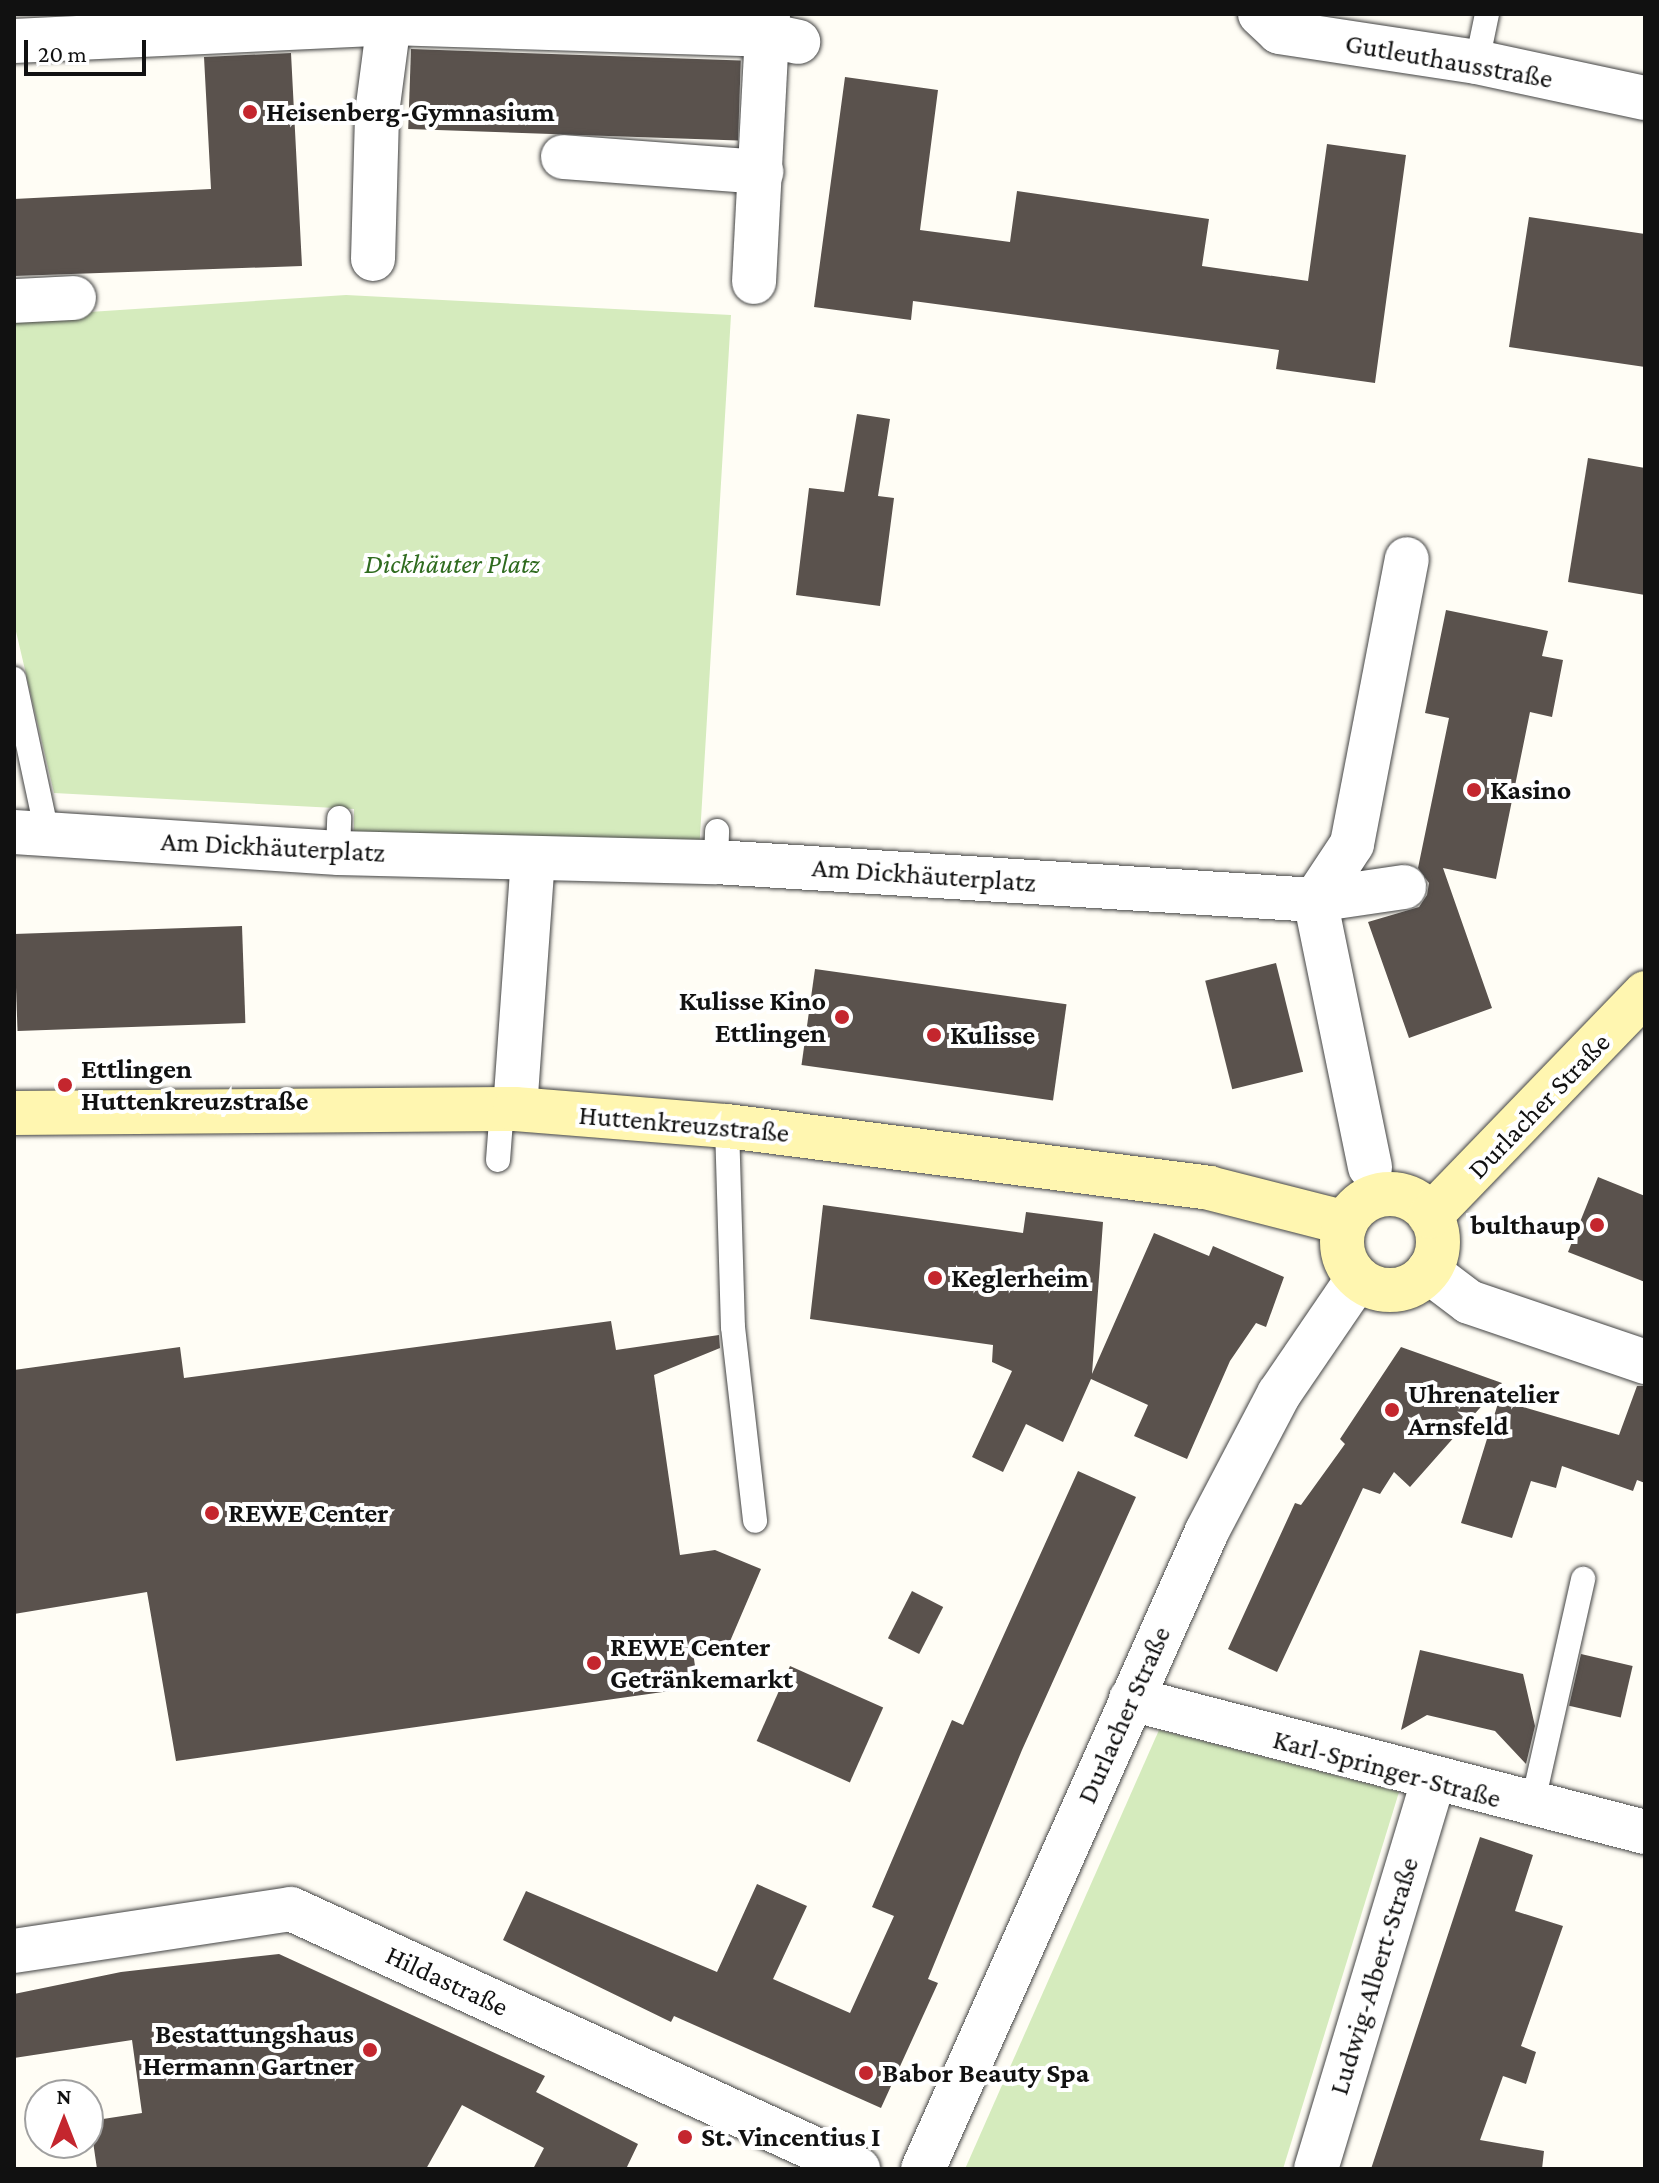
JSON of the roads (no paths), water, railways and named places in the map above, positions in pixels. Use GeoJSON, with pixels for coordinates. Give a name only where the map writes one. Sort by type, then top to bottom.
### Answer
{"type":"FeatureCollection","features":[{"type":"Feature","properties":{"kind":"main road","name":"Durlacher Straße"},"geometry":{"type":"LineString","coordinates":[[1430,1216],[1645,993]]}},
{"type":"Feature","properties":{"kind":"main road","name":"Huttenkreuzstraße"},"geometry":{"type":"LineString","coordinates":[[14,1113],[508,1108],[727,1126],[1209,1188],[1346,1223]]}},
{"type":"Feature","properties":{"kind":"main road"},"geometry":{"type":"LineString","coordinates":[[1393,1194],[1430,1216],[1438,1244],[1428,1271],[1402,1289],[1371,1287],[1358,1278],[1343,1253],[1346,1223],[1365,1201],[1393,1194]]}},
{"type":"Feature","properties":{"kind":"street","name":"Gutleuthausstraße"},"geometry":{"type":"LineString","coordinates":[[1260,14],[1279,32],[1477,62],[1645,98]]}},
{"type":"Feature","properties":{"kind":"street"},"geometry":{"type":"LineString","coordinates":[[373,259],[377,113],[389,18]]}},
{"type":"Feature","properties":{"kind":"street"},"geometry":{"type":"LineString","coordinates":[[14,41],[389,18],[777,30],[761,172],[754,282]]}},
{"type":"Feature","properties":{"kind":"street"},"geometry":{"type":"LineString","coordinates":[[563,157],[761,172]]}},
{"type":"Feature","properties":{"kind":"street"},"geometry":{"type":"LineString","coordinates":[[14,301],[74,298]]}},
{"type":"Feature","properties":{"kind":"street"},"geometry":{"type":"LineString","coordinates":[[1370,1167],[1315,900],[1352,844],[1407,559]]}},
{"type":"Feature","properties":{"kind":"street","name":"Am Dickhäuterplatz"},"geometry":{"type":"LineString","coordinates":[[31,832],[338,836],[533,859],[717,846],[1315,900],[1404,887]]}},
{"type":"Feature","properties":{"kind":"street"},"geometry":{"type":"LineString","coordinates":[[508,1108],[533,859]]}},
{"type":"Feature","properties":{"kind":"street"},"geometry":{"type":"LineString","coordinates":[[1428,1271],[1469,1302],[1645,1362]]}},
{"type":"Feature","properties":{"kind":"street","name":"Durlacher Straße"},"geometry":{"type":"LineString","coordinates":[[923,2169],[1207,1531],[1279,1394],[1358,1278]]}},
{"type":"Feature","properties":{"kind":"street","name":"Karl-Springer-Straße"},"geometry":{"type":"LineString","coordinates":[[1131,1699],[1433,1782],[1645,1832]]}},
{"type":"Feature","properties":{"kind":"street","name":"Ludwig-Albert-Straße"},"geometry":{"type":"LineString","coordinates":[[1316,2169],[1433,1782]]}},
{"type":"Feature","properties":{"kind":"street","name":"Hildastraße"},"geometry":{"type":"LineString","coordinates":[[14,1951],[291,1909],[858,2169]]}},
{"type":"Feature","properties":{"kind":"lane"},"geometry":{"type":"LineString","coordinates":[[1477,62],[1487,14]]}},
{"type":"Feature","properties":{"kind":"lane"},"geometry":{"type":"LineString","coordinates":[[14,679],[31,832]]}},
{"type":"Feature","properties":{"kind":"lane"},"geometry":{"type":"LineString","coordinates":[[498,1160],[508,1108]]}},
{"type":"Feature","properties":{"kind":"lane"},"geometry":{"type":"LineString","coordinates":[[727,1126],[733,1327],[755,1521]]}},
{"type":"Feature","properties":{"kind":"lane"},"geometry":{"type":"LineString","coordinates":[[1532,1806],[1583,1579]]}},
{"type":"Feature","properties":{"kind":"place","name":"Heisenberg-Gymnasium"},"geometry":{"type":"Point","coordinates":[250,112]}},
{"type":"Feature","properties":{"kind":"place","name":"Kasino"},"geometry":{"type":"Point","coordinates":[1474,790]}},
{"type":"Feature","properties":{"kind":"place","name":"Kulisse Kino Ettlingen"},"geometry":{"type":"Point","coordinates":[842,1017]}},
{"type":"Feature","properties":{"kind":"place","name":"Kulisse"},"geometry":{"type":"Point","coordinates":[934,1035]}},
{"type":"Feature","properties":{"kind":"place","name":"Ettlingen Huttenkreuzstraße"},"geometry":{"type":"Point","coordinates":[65,1085]}},
{"type":"Feature","properties":{"kind":"place","name":"bulthaup"},"geometry":{"type":"Point","coordinates":[1597,1225]}},
{"type":"Feature","properties":{"kind":"place","name":"Keglerheim"},"geometry":{"type":"Point","coordinates":[935,1278]}},
{"type":"Feature","properties":{"kind":"place","name":"Uhrenatelier Arnsfeld"},"geometry":{"type":"Point","coordinates":[1392,1410]}},
{"type":"Feature","properties":{"kind":"place","name":"REWE Center"},"geometry":{"type":"Point","coordinates":[212,1513]}},
{"type":"Feature","properties":{"kind":"place","name":"REWE Center Getränkemarkt"},"geometry":{"type":"Point","coordinates":[594,1663]}},
{"type":"Feature","properties":{"kind":"place","name":"Bestattungshaus Hermann Gartner"},"geometry":{"type":"Point","coordinates":[370,2050]}},
{"type":"Feature","properties":{"kind":"place","name":"Babor Beauty Spa"},"geometry":{"type":"Point","coordinates":[866,2073]}},
{"type":"Feature","properties":{"kind":"place","name":"St. Vincentius I"},"geometry":{"type":"Point","coordinates":[685,2137]}},
{"type":"Feature","properties":{"kind":"park label","name":"Dickhäuter Platz"},"geometry":{"type":"Point","coordinates":[452,564]}}]}
